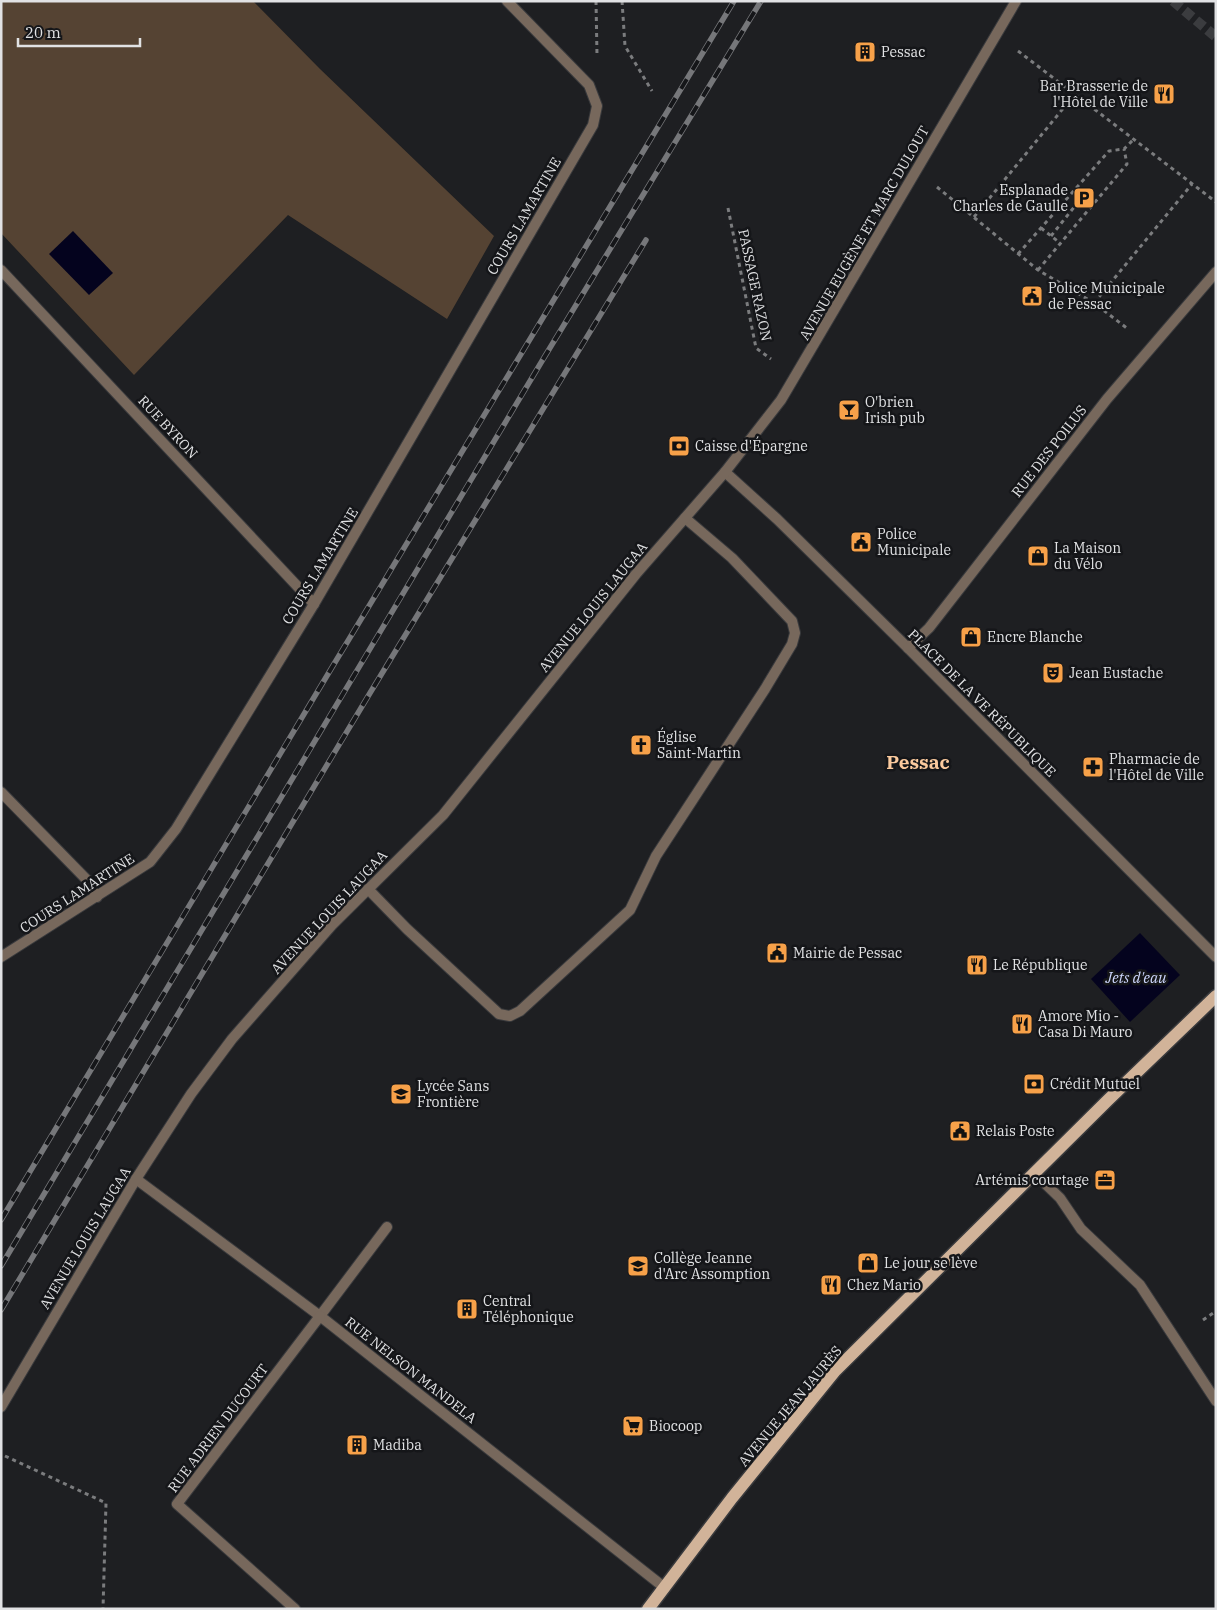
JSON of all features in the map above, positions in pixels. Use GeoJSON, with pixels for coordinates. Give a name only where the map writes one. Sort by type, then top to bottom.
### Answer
{"type":"FeatureCollection","features":[{"type":"Feature","properties":{"kind":"main road","name":"AVENUE JEAN JAURÈS"},"geometry":{"type":"LineString","coordinates":[[648,1609],[736,1492],[835,1371],[1034,1173],[1216,996]]}},
{"type":"Feature","properties":{"kind":"street","name":"COURS LAMARTINE"},"geometry":{"type":"LineString","coordinates":[[1,957],[150,862],[176,829],[314,604],[593,125],[597,106],[589,85],[507,1]]}},
{"type":"Feature","properties":{"kind":"street","name":"AVENUE EUGÈNE ET MARC DULOUT"},"geometry":{"type":"LineString","coordinates":[[725,472],[781,400],[796,377],[1016,1]]}},
{"type":"Feature","properties":{"kind":"street","name":"RUE BYRON"},"geometry":{"type":"LineString","coordinates":[[1,270],[314,604]]}},
{"type":"Feature","properties":{"kind":"street","name":"RUE DES POILUS"},"geometry":{"type":"LineString","coordinates":[[908,648],[929,628],[1106,399],[1216,272]]}},
{"type":"Feature","properties":{"kind":"street","name":"AVENUE LOUIS LAUGAA"},"geometry":{"type":"LineString","coordinates":[[1,1407],[136,1179],[191,1094],[232,1039],[332,925],[443,815],[636,574],[725,472]]}},
{"type":"Feature","properties":{"kind":"street","name":"PLACE DE LA VE RÉPUBLIQUE"},"geometry":{"type":"LineString","coordinates":[[725,472],[777,519],[908,648],[1216,957]]}},
{"type":"Feature","properties":{"kind":"street"},"geometry":{"type":"LineString","coordinates":[[368,889],[407,929],[499,1014],[510,1016],[520,1011],[630,910],[656,856],[765,689],[792,644],[795,633],[792,621],[732,558],[686,518]]}},
{"type":"Feature","properties":{"kind":"street"},"geometry":{"type":"LineString","coordinates":[[1,792],[87,880],[97,897]]}},
{"type":"Feature","properties":{"kind":"street"},"geometry":{"type":"LineString","coordinates":[[1034,1173],[1060,1198],[1081,1229],[1140,1286],[1216,1401]]}},
{"type":"Feature","properties":{"kind":"street","name":"RUE NELSON MANDELA"},"geometry":{"type":"LineString","coordinates":[[136,1179],[320,1316],[665,1588]]}},
{"type":"Feature","properties":{"kind":"street"},"geometry":{"type":"LineString","coordinates":[[320,1316],[387,1227]]}},
{"type":"Feature","properties":{"kind":"street","name":"RUE ADRIEN DUCOURT"},"geometry":{"type":"LineString","coordinates":[[295,1609],[177,1504],[320,1316]]}},
{"type":"Feature","properties":{"kind":"path"},"geometry":{"type":"LineString","coordinates":[[595,61],[598,52],[596,1]]}},
{"type":"Feature","properties":{"kind":"path"},"geometry":{"type":"LineString","coordinates":[[622,1],[625,46],[652,91]]}},
{"type":"Feature","properties":{"kind":"path"},"geometry":{"type":"LineString","coordinates":[[1018,50],[1216,202]]}},
{"type":"Feature","properties":{"kind":"path"},"geometry":{"type":"LineString","coordinates":[[974,217],[1075,94]]}},
{"type":"Feature","properties":{"kind":"path"},"geometry":{"type":"LineString","coordinates":[[1018,254],[1109,151],[1124,149],[1134,139]]}},
{"type":"Feature","properties":{"kind":"path"},"geometry":{"type":"LineString","coordinates":[[1038,270],[1127,164],[1124,149]]}},
{"type":"Feature","properties":{"kind":"path"},"geometry":{"type":"LineString","coordinates":[[1094,303],[1192,184]]}},
{"type":"Feature","properties":{"kind":"path"},"geometry":{"type":"LineString","coordinates":[[937,186],[1038,270],[1094,303],[1128,329]]}},
{"type":"Feature","properties":{"kind":"path"},"geometry":{"type":"LineString","coordinates":[[1051,236],[1091,186]]}},
{"type":"Feature","properties":{"kind":"path","name":"PASSAGE RAZON"},"geometry":{"type":"LineString","coordinates":[[728,208],[756,348],[771,359]]}},
{"type":"Feature","properties":{"kind":"path"},"geometry":{"type":"LineString","coordinates":[[1041,228],[1060,243]]}},
{"type":"Feature","properties":{"kind":"path"},"geometry":{"type":"LineString","coordinates":[[1204,1320],[1216,1311]]}},
{"type":"Feature","properties":{"kind":"path"},"geometry":{"type":"LineString","coordinates":[[5,1456],[106,1503],[103,1609]]}},
{"type":"Feature","properties":{"kind":"shaded area"},"geometry":{"type":"Polygon","coordinates":[[[1,1],[253,1],[320,69],[494,236],[447,319],[288,215],[134,375],[1,233],[1,1]]]}},
{"type":"Feature","properties":{"kind":"water"},"geometry":{"type":"Polygon","coordinates":[[[73,231],[113,273],[89,295],[49,254],[73,231]]]}},
{"type":"Feature","properties":{"kind":"water","name":"Jets d'eau"},"geometry":{"type":"Polygon","coordinates":[[[1140,933],[1180,975],[1130,1022],[1091,979],[1140,933]]]}},
{"type":"Feature","properties":{"kind":"tunnel"},"geometry":{"type":"LineString","coordinates":[[1173,1],[1216,37]]}},
{"type":"Feature","properties":{"kind":"railway"},"geometry":{"type":"LineString","coordinates":[[1,1220],[734,1]]}},
{"type":"Feature","properties":{"kind":"railway"},"geometry":{"type":"LineString","coordinates":[[1,1266],[545,356],[761,1]]}},
{"type":"Feature","properties":{"kind":"railway"},"geometry":{"type":"LineString","coordinates":[[1,1310],[370,693],[646,240]]}},
{"type":"Feature","properties":{"kind":"place","name":"Pessac"},"geometry":{"type":"Point","coordinates":[865,52]}},
{"type":"Feature","properties":{"kind":"place","name":"Bar Brasserie de l'Hôtel de Ville"},"geometry":{"type":"Point","coordinates":[1164,94]}},
{"type":"Feature","properties":{"kind":"place","name":"Esplanade Charles de Gaulle"},"geometry":{"type":"Point","coordinates":[1084,198]}},
{"type":"Feature","properties":{"kind":"place","name":"Police Municipale de Pessac"},"geometry":{"type":"Point","coordinates":[1032,296]}},
{"type":"Feature","properties":{"kind":"place","name":"O'brien Irish pub"},"geometry":{"type":"Point","coordinates":[849,410]}},
{"type":"Feature","properties":{"kind":"place","name":"Caisse d'Épargne"},"geometry":{"type":"Point","coordinates":[679,446]}},
{"type":"Feature","properties":{"kind":"place","name":"Police Municipale"},"geometry":{"type":"Point","coordinates":[861,542]}},
{"type":"Feature","properties":{"kind":"place","name":"La Maison du Vélo"},"geometry":{"type":"Point","coordinates":[1038,556]}},
{"type":"Feature","properties":{"kind":"place","name":"Encre Blanche"},"geometry":{"type":"Point","coordinates":[971,637]}},
{"type":"Feature","properties":{"kind":"place","name":"Jean Eustache"},"geometry":{"type":"Point","coordinates":[1053,673]}},
{"type":"Feature","properties":{"kind":"place","name":"Église Saint-Martin"},"geometry":{"type":"Point","coordinates":[641,745]}},
{"type":"Feature","properties":{"kind":"place","name":"Pharmacie de l'Hôtel de Ville"},"geometry":{"type":"Point","coordinates":[1093,767]}},
{"type":"Feature","properties":{"kind":"place","name":"Mairie de Pessac"},"geometry":{"type":"Point","coordinates":[777,953]}},
{"type":"Feature","properties":{"kind":"place","name":"Le République"},"geometry":{"type":"Point","coordinates":[977,965]}},
{"type":"Feature","properties":{"kind":"place","name":"Amore Mio - Casa Di Mauro"},"geometry":{"type":"Point","coordinates":[1022,1024]}},
{"type":"Feature","properties":{"kind":"place","name":"Crédit Mutuel"},"geometry":{"type":"Point","coordinates":[1034,1084]}},
{"type":"Feature","properties":{"kind":"place","name":"Lycée Sans Frontière"},"geometry":{"type":"Point","coordinates":[401,1094]}},
{"type":"Feature","properties":{"kind":"place","name":"Relais Poste"},"geometry":{"type":"Point","coordinates":[960,1131]}},
{"type":"Feature","properties":{"kind":"place","name":"Artémis courtage"},"geometry":{"type":"Point","coordinates":[1105,1180]}},
{"type":"Feature","properties":{"kind":"place","name":"Le jour se lève"},"geometry":{"type":"Point","coordinates":[868,1263]}},
{"type":"Feature","properties":{"kind":"place","name":"Collège Jeanne d'Arc Assomption"},"geometry":{"type":"Point","coordinates":[638,1266]}},
{"type":"Feature","properties":{"kind":"place","name":"Chez Mario"},"geometry":{"type":"Point","coordinates":[831,1285]}},
{"type":"Feature","properties":{"kind":"place","name":"Central Téléphonique"},"geometry":{"type":"Point","coordinates":[467,1309]}},
{"type":"Feature","properties":{"kind":"place","name":"Biocoop"},"geometry":{"type":"Point","coordinates":[633,1426]}},
{"type":"Feature","properties":{"kind":"place","name":"Madiba"},"geometry":{"type":"Point","coordinates":[357,1445]}},
{"type":"Feature","properties":{"kind":"district","name":"Pessac"},"geometry":{"type":"Point","coordinates":[918,762]}}]}
